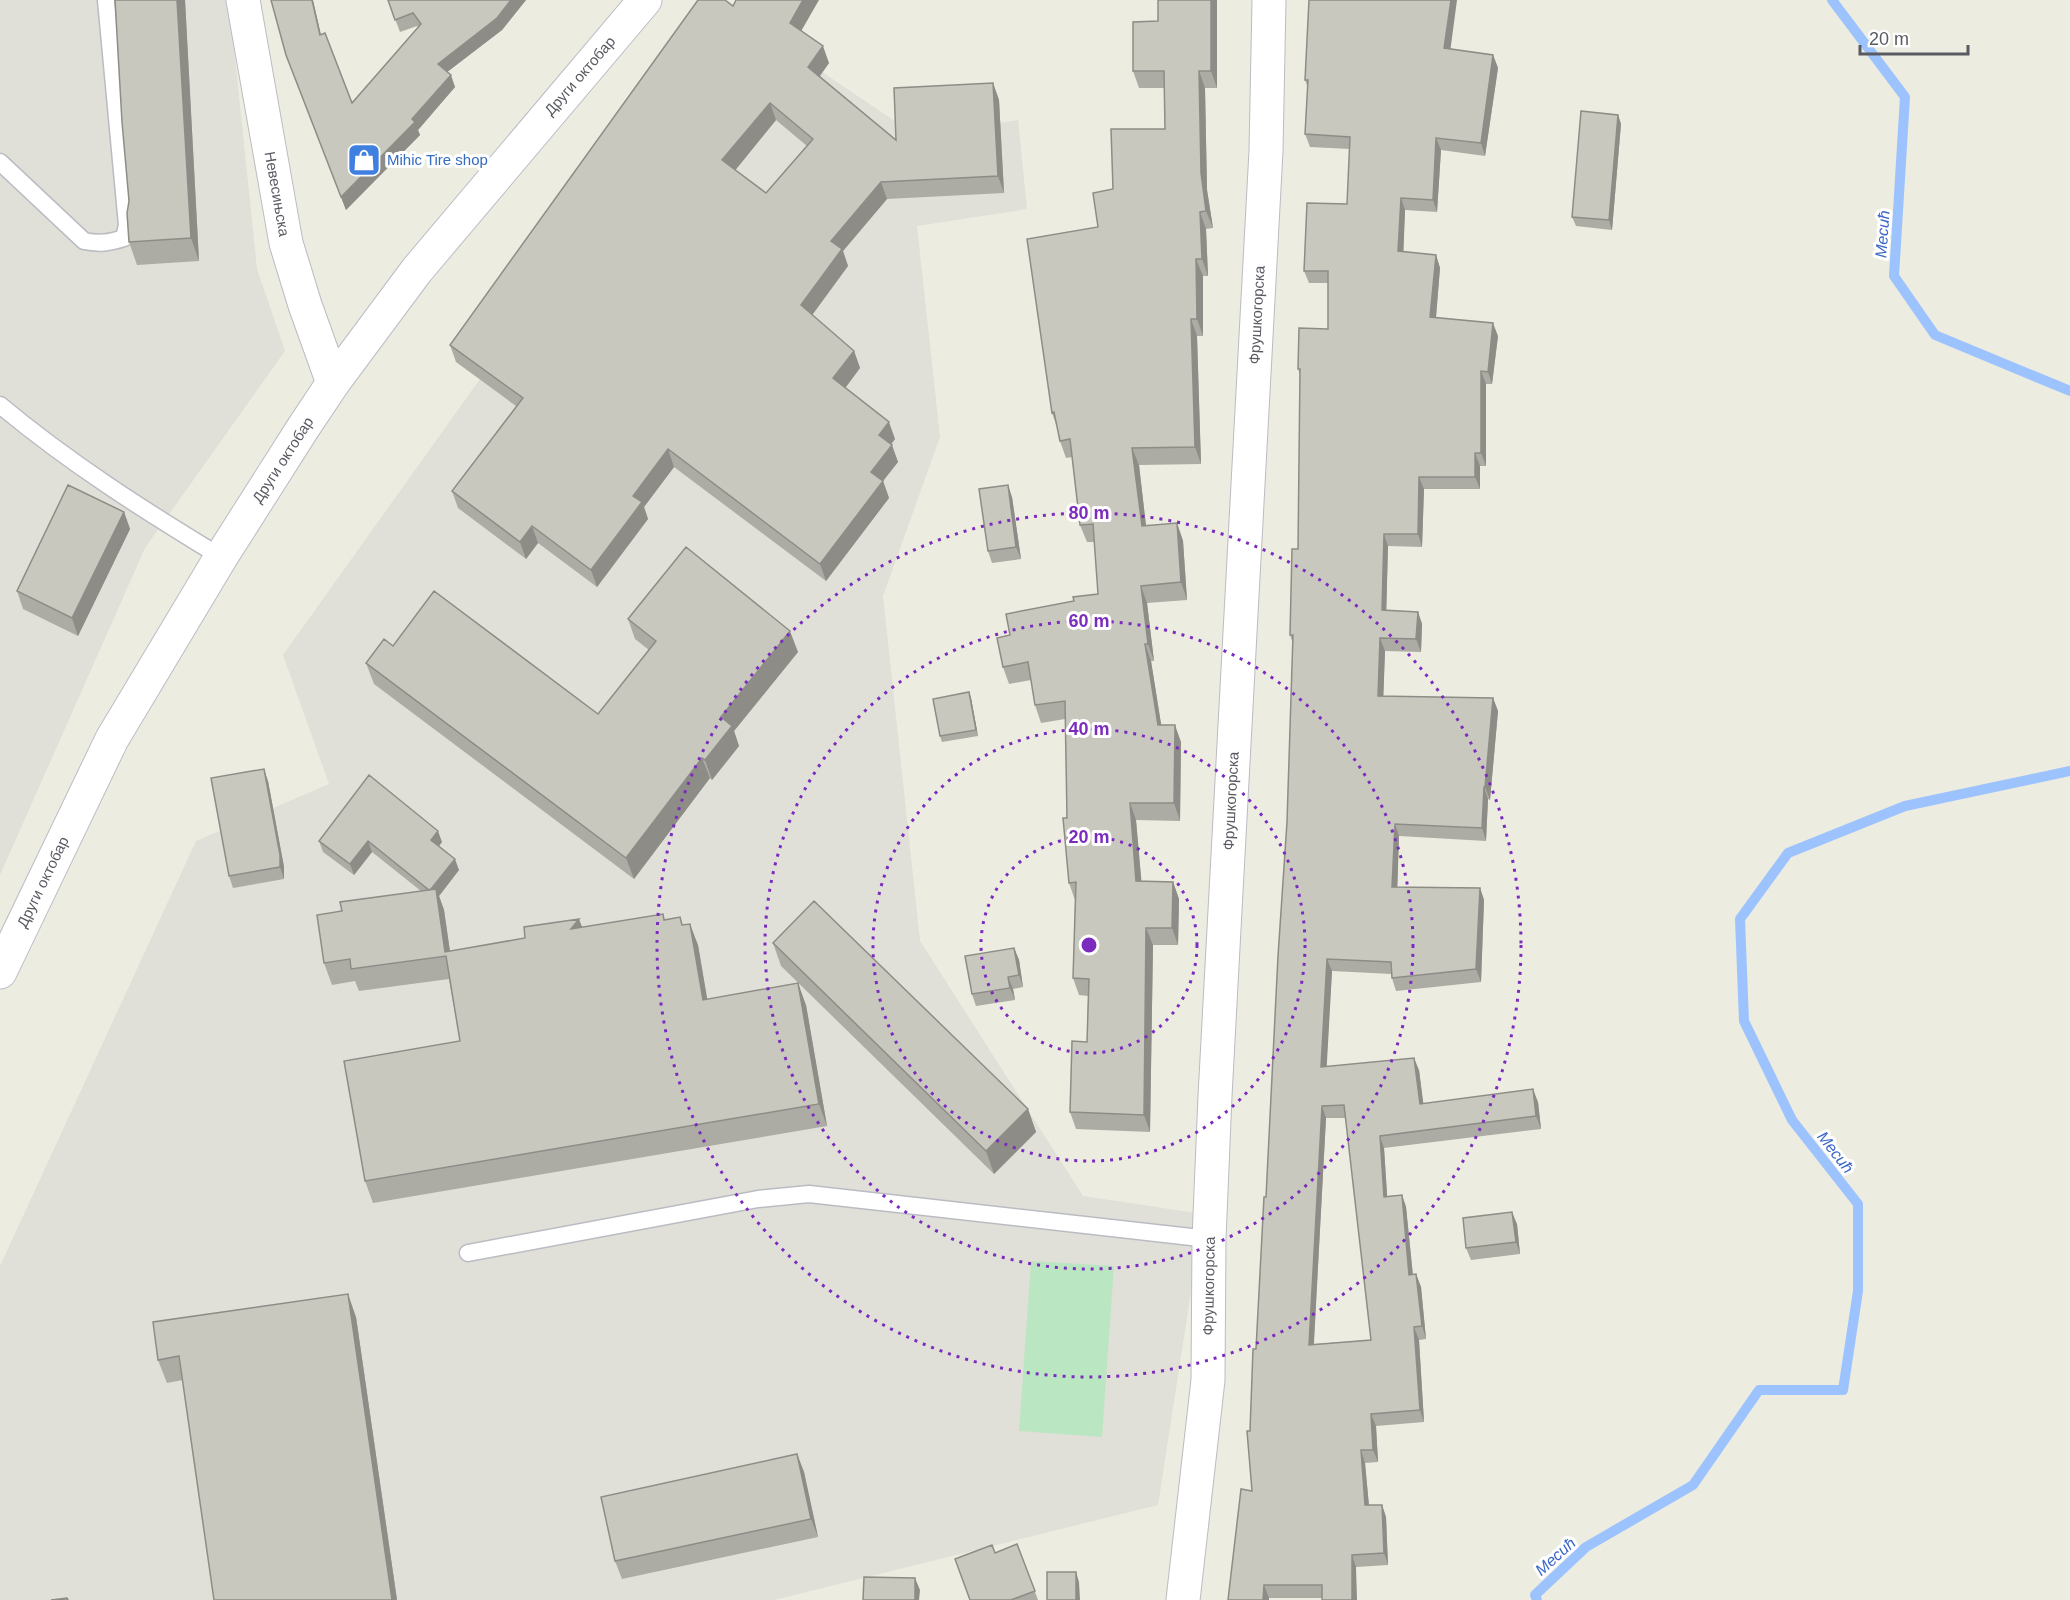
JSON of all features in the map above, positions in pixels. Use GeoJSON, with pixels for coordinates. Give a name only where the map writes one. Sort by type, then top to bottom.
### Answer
{"type":"FeatureCollection","features":[{"type":"Feature","properties":{"kind":"street","name":"Невесињска"},"geometry":{"type":"LineString","coordinates":[[243,0],[286,243],[304,305],[333,383]]}},
{"type":"Feature","properties":{"kind":"street","name":"Други октобар"},"geometry":{"type":"LineString","coordinates":[[0,972],[112,740],[221,557],[333,383],[424,261],[645,0]]}},
{"type":"Feature","properties":{"kind":"street","name":"Фрушкогорска"},"geometry":{"type":"LineString","coordinates":[[1182,1600],[1208,1380],[1209,1239],[1216,1072],[1266,152],[1269,0]]}},
{"type":"Feature","properties":{"kind":"lane"},"geometry":{"type":"LineString","coordinates":[[0,162],[84,241],[97,244],[111,243],[124,238],[127,225],[106,0]]}},
{"type":"Feature","properties":{"kind":"lane"},"geometry":{"type":"LineString","coordinates":[[0,405],[30,430],[153,515],[221,557]]}},
{"type":"Feature","properties":{"kind":"lane"},"geometry":{"type":"LineString","coordinates":[[468,1253],[758,1199],[808,1194],[1209,1239]]}},
{"type":"Feature","properties":{"kind":"shaded area"},"geometry":{"type":"Polygon","coordinates":[[[0,0],[229,0],[257,269],[285,351],[145,548],[0,875],[0,0]]]}},
{"type":"Feature","properties":{"kind":"shaded area"},"geometry":{"type":"Polygon","coordinates":[[[739,16],[917,136],[1018,120],[1027,209],[917,226],[940,437],[883,596],[920,941],[1083,1196],[1203,1214],[1158,1505],[774,1600],[0,1600],[0,1266],[196,841],[329,784],[283,655],[739,16]]]}},
{"type":"Feature","properties":{"kind":"green space"},"geometry":{"type":"Polygon","coordinates":[[[1031,1261],[1114,1266],[1102,1437],[1019,1431],[1031,1261]]]}},
{"type":"Feature","properties":{"kind":"building"},"geometry":{"type":"Polygon","coordinates":[[[115,0],[177,0],[191,238],[129,242],[127,213],[129,201],[115,0]]]}},
{"type":"Feature","properties":{"kind":"building"},"geometry":{"type":"Polygon","coordinates":[[[271,0],[312,0],[320,35],[325,33],[352,103],[421,24],[413,13],[395,20],[388,0],[511,0],[497,18],[438,64],[451,75],[412,119],[415,122],[341,197],[286,55],[271,0]]]}},
{"type":"Feature","properties":{"kind":"building"},"geometry":{"type":"Polygon","coordinates":[[[698,0],[725,0],[733,6],[736,0],[803,0],[790,23],[823,46],[808,67],[896,140],[894,88],[993,83],[998,176],[881,182],[831,241],[842,249],[801,305],[854,351],[833,378],[889,422],[879,435],[892,445],[871,472],[883,481],[820,564],[668,449],[633,496],[642,502],[591,570],[532,526],[520,542],[452,491],[523,398],[450,345],[698,0]],[[770,103],[722,160],[766,193],[813,139],[770,103]]]}},
{"type":"Feature","properties":{"kind":"building"},"geometry":{"type":"Polygon","coordinates":[[[1158,0],[1211,0],[1211,71],[1199,71],[1201,173],[1206,211],[1200,212],[1202,259],[1196,259],[1197,319],[1191,319],[1195,447],[1132,448],[1142,526],[1177,523],[1181,582],[1141,586],[1148,644],[1145,644],[1158,725],[1175,725],[1174,803],[1130,803],[1136,881],[1173,882],[1172,928],[1146,928],[1144,1115],[1070,1112],[1072,1041],[1087,1042],[1089,979],[1073,978],[1076,882],[1069,883],[1063,818],[1067,818],[1065,701],[1035,705],[1028,662],[1003,667],[997,638],[1010,635],[1006,614],[1074,601],[1073,597],[1098,594],[1093,524],[1080,525],[1070,439],[1060,441],[1054,412],[1052,413],[1027,239],[1098,227],[1093,193],[1113,189],[1111,129],[1165,129],[1164,71],[1133,71],[1133,22],[1158,21],[1158,0]]]}},
{"type":"Feature","properties":{"kind":"building"},"geometry":{"type":"Polygon","coordinates":[[[1309,0],[1451,0],[1444,48],[1493,55],[1481,143],[1436,138],[1433,200],[1401,198],[1398,251],[1436,255],[1430,317],[1493,323],[1488,372],[1481,371],[1481,453],[1475,453],[1475,477],[1419,477],[1418,534],[1384,534],[1382,610],[1418,612],[1416,639],[1380,638],[1378,696],[1493,698],[1482,828],[1395,824],[1392,887],[1480,888],[1476,969],[1392,978],[1391,962],[1327,959],[1321,1067],[1414,1058],[1420,1104],[1533,1089],[1536,1116],[1380,1136],[1384,1197],[1402,1195],[1409,1275],[1416,1274],[1422,1326],[1414,1327],[1420,1410],[1371,1414],[1373,1450],[1361,1450],[1365,1505],[1382,1505],[1384,1553],[1352,1555],[1352,1600],[1322,1600],[1322,1585],[1264,1585],[1263,1600],[1228,1600],[1241,1489],[1252,1491],[1247,1431],[1250,1431],[1253,1349],[1256,1349],[1264,1197],[1266,1197],[1287,822],[1293,635],[1290,635],[1292,549],[1298,549],[1299,328],[1328,329],[1328,271],[1304,271],[1307,203],[1347,204],[1350,137],[1305,134],[1308,80],[1305,80],[1309,0]],[[1344,1105],[1322,1106],[1309,1345],[1371,1340],[1344,1105]]]}},
{"type":"Feature","properties":{"kind":"building"},"geometry":{"type":"Polygon","coordinates":[[[1581,111],[1618,115],[1609,220],[1572,217],[1581,111]]]}},
{"type":"Feature","properties":{"kind":"building"},"geometry":{"type":"Polygon","coordinates":[[[68,485],[124,512],[72,618],[17,591],[68,485]]]}},
{"type":"Feature","properties":{"kind":"building"},"geometry":{"type":"Polygon","coordinates":[[[1008,485],[1016,547],[988,551],[979,489],[1008,485]]]}},
{"type":"Feature","properties":{"kind":"building"},"geometry":{"type":"Polygon","coordinates":[[[686,547],[790,631],[721,717],[732,726],[705,760],[702,758],[626,858],[366,663],[384,639],[393,646],[434,591],[598,714],[656,641],[628,619],[686,547]]]}},
{"type":"Feature","properties":{"kind":"building"},"geometry":{"type":"Polygon","coordinates":[[[969,692],[976,730],[940,736],[933,699],[969,692]]]}},
{"type":"Feature","properties":{"kind":"building"},"geometry":{"type":"Polygon","coordinates":[[[264,769],[280,855],[280,867],[229,876],[211,778],[264,769]]]}},
{"type":"Feature","properties":{"kind":"building"},"geometry":{"type":"Polygon","coordinates":[[[369,775],[438,831],[431,840],[455,859],[431,889],[429,890],[368,841],[350,864],[319,841],[369,775]]]}},
{"type":"Feature","properties":{"kind":"building"},"geometry":{"type":"Polygon","coordinates":[[[436,889],[445,952],[525,938],[524,927],[579,919],[571,929],[663,914],[664,920],[680,917],[682,925],[690,924],[703,1000],[798,983],[819,1104],[365,1181],[344,1061],[460,1041],[446,956],[351,969],[350,959],[324,963],[317,915],[342,911],[340,902],[436,889]]]}},
{"type":"Feature","properties":{"kind":"building"},"geometry":{"type":"Polygon","coordinates":[[[814,901],[1028,1109],[986,1151],[773,943],[814,901]]]}},
{"type":"Feature","properties":{"kind":"building"},"geometry":{"type":"Polygon","coordinates":[[[1014,948],[1019,975],[1008,977],[1010,988],[972,994],[965,956],[1014,948]]]}},
{"type":"Feature","properties":{"kind":"building"},"geometry":{"type":"Polygon","coordinates":[[[1512,1212],[1516,1242],[1466,1248],[1463,1218],[1512,1212]]]}},
{"type":"Feature","properties":{"kind":"building"},"geometry":{"type":"Polygon","coordinates":[[[348,1294],[392,1600],[214,1600],[179,1356],[158,1360],[153,1322],[348,1294]]]}},
{"type":"Feature","properties":{"kind":"building"},"geometry":{"type":"Polygon","coordinates":[[[797,1454],[811,1519],[615,1561],[601,1497],[797,1454]]]}},
{"type":"Feature","properties":{"kind":"building"},"geometry":{"type":"Polygon","coordinates":[[[1017,1544],[1035,1591],[1011,1600],[970,1600],[955,1559],[992,1545],[995,1553],[1017,1544]]]}},
{"type":"Feature","properties":{"kind":"building"},"geometry":{"type":"Polygon","coordinates":[[[1047,1572],[1076,1572],[1076,1600],[1047,1600],[1047,1572]]]}},
{"type":"Feature","properties":{"kind":"building"},"geometry":{"type":"Polygon","coordinates":[[[864,1577],[915,1578],[915,1600],[863,1600],[864,1577]]]}},
{"type":"Feature","properties":{"kind":"waterway","name":"Месић"},"geometry":{"type":"LineString","coordinates":[[1832,0],[1905,97],[1894,276],[1935,335],[2070,391]]}},
{"type":"Feature","properties":{"kind":"waterway","name":"Месић"},"geometry":{"type":"LineString","coordinates":[[1537,1600],[1535,1595],[1586,1547],[1693,1485],[1759,1390],[1843,1390],[1858,1291],[1858,1204],[1792,1120],[1744,1021],[1740,919],[1788,853],[1905,806],[2070,771]]}},
{"type":"Feature","properties":{"kind":"place","name":"Mihic Tire shop"},"geometry":{"type":"Point","coordinates":[364,160]}}]}
